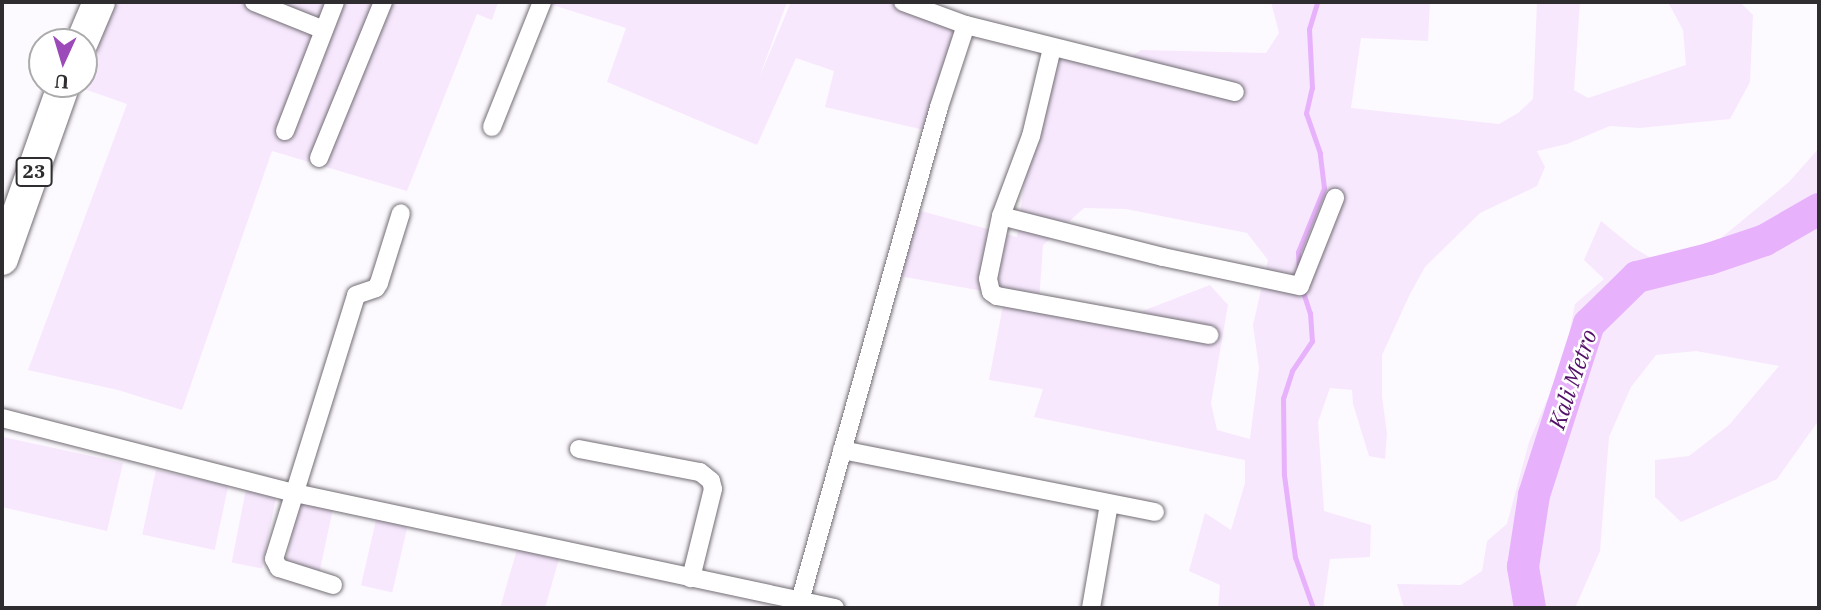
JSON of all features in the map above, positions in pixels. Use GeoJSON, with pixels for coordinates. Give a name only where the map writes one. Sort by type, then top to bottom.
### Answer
{"type":"FeatureCollection","features":[{"type":"Feature","properties":{"kind":"highway"},"geometry":{"type":"LineString","coordinates":[[88,28],[99,2]]}},
{"type":"Feature","properties":{"kind":"highway","name":"23"},"geometry":{"type":"LineString","coordinates":[[2,259],[59,98]]}},
{"type":"Feature","properties":{"kind":"street"},"geometry":{"type":"LineString","coordinates":[[254,2],[324,30]]}},
{"type":"Feature","properties":{"kind":"street"},"geometry":{"type":"LineString","coordinates":[[285,131],[335,2]]}},
{"type":"Feature","properties":{"kind":"street"},"geometry":{"type":"LineString","coordinates":[[319,158],[383,2]]}},
{"type":"Feature","properties":{"kind":"street"},"geometry":{"type":"LineString","coordinates":[[492,127],[542,2]]}},
{"type":"Feature","properties":{"kind":"street"},"geometry":{"type":"LineString","coordinates":[[903,2],[966,25],[1235,92]]}},
{"type":"Feature","properties":{"kind":"street"},"geometry":{"type":"LineString","coordinates":[[799,605],[939,107],[966,25]]}},
{"type":"Feature","properties":{"kind":"street"},"geometry":{"type":"LineString","coordinates":[[1052,48],[1031,136],[1001,216],[988,279],[991,292],[998,296],[1209,335]]}},
{"type":"Feature","properties":{"kind":"street"},"geometry":{"type":"LineString","coordinates":[[1001,216],[1163,257],[1300,286],[1335,198]]}},
{"type":"Feature","properties":{"kind":"street"},"geometry":{"type":"LineString","coordinates":[[332,585],[279,568],[275,564],[356,295],[376,288],[379,283],[401,213]]}},
{"type":"Feature","properties":{"kind":"street"},"geometry":{"type":"LineString","coordinates":[[2,418],[295,493],[691,578],[799,605],[835,608]]}},
{"type":"Feature","properties":{"kind":"street"},"geometry":{"type":"LineString","coordinates":[[579,449],[700,472],[711,481],[713,489],[691,578]]}},
{"type":"Feature","properties":{"kind":"street"},"geometry":{"type":"LineString","coordinates":[[842,450],[1155,512]]}},
{"type":"Feature","properties":{"kind":"street"},"geometry":{"type":"LineString","coordinates":[[1091,608],[1109,503]]}},
{"type":"Feature","properties":{"kind":"shaded area"},"geometry":{"type":"Polygon","coordinates":[[[94,2],[498,2],[492,20],[477,14],[407,191],[272,151],[182,410],[118,390],[28,370],[127,104],[98,94],[98,28],[88,28],[94,2]]]}},
{"type":"Feature","properties":{"kind":"shaded area"},"geometry":{"type":"Polygon","coordinates":[[[543,2],[787,2],[759,78],[791,2],[923,2],[966,17],[933,132],[825,107],[834,71],[796,58],[757,145],[607,82],[626,28],[543,2]]]}},
{"type":"Feature","properties":{"kind":"shaded area"},"geometry":{"type":"Polygon","coordinates":[[[1271,2],[1430,2],[1428,41],[1361,38],[1351,108],[1499,124],[1518,113],[1533,99],[1537,2],[1580,2],[1574,90],[1588,98],[1686,65],[1683,30],[1668,2],[1740,2],[1753,15],[1750,82],[1730,119],[1640,128],[1610,126],[1567,144],[1537,151],[1545,167],[1537,186],[1480,213],[1425,267],[1382,355],[1382,396],[1387,434],[1385,459],[1369,456],[1353,404],[1352,390],[1330,388],[1318,422],[1324,511],[1371,525],[1370,557],[1330,559],[1323,608],[1218,608],[1220,585],[1189,571],[1205,513],[1231,530],[1245,483],[1245,460],[1034,417],[1043,389],[989,380],[1005,295],[888,274],[906,207],[1017,237],[1024,183],[1060,44],[1122,63],[1141,50],[1266,53],[1279,33],[1271,2]],[[1084,208],[1043,245],[1039,302],[1140,312],[1210,285],[1228,305],[1211,403],[1217,430],[1250,439],[1259,368],[1253,325],[1268,260],[1247,233],[1126,209],[1084,208]]]}},
{"type":"Feature","properties":{"kind":"shaded area"},"geometry":{"type":"Polygon","coordinates":[[[1819,148],[1819,420],[1777,479],[1681,522],[1655,497],[1655,460],[1689,456],[1729,425],[1779,366],[1696,351],[1656,355],[1631,387],[1609,437],[1600,551],[1575,608],[1404,608],[1397,584],[1461,585],[1482,571],[1487,541],[1507,524],[1529,442],[1564,360],[1575,304],[1604,279],[1584,260],[1601,221],[1634,248],[1660,263],[1693,261],[1789,182],[1819,148]]]}},
{"type":"Feature","properties":{"kind":"shaded area"},"geometry":{"type":"Polygon","coordinates":[[[3,437],[123,463],[107,531],[2,507],[3,437]]]}},
{"type":"Feature","properties":{"kind":"shaded area"},"geometry":{"type":"Polygon","coordinates":[[[156,470],[228,485],[215,550],[142,535],[156,470]]]}},
{"type":"Feature","properties":{"kind":"shaded area"},"geometry":{"type":"Polygon","coordinates":[[[246,489],[276,495],[262,569],[232,563],[246,489]]]}},
{"type":"Feature","properties":{"kind":"shaded area"},"geometry":{"type":"Polygon","coordinates":[[[299,500],[333,507],[319,576],[284,568],[299,500]]]}},
{"type":"Feature","properties":{"kind":"shaded area"},"geometry":{"type":"Polygon","coordinates":[[[377,516],[408,523],[392,592],[361,585],[377,516]]]}},
{"type":"Feature","properties":{"kind":"shaded area"},"geometry":{"type":"Polygon","coordinates":[[[518,546],[560,555],[545,608],[500,608],[518,546]]]}},
{"type":"Feature","properties":{"kind":"waterway"},"geometry":{"type":"LineString","coordinates":[[1299,271],[1298,252],[1324,188],[1320,153],[1306,113],[1312,88],[1309,29],[1317,2]]}},
{"type":"Feature","properties":{"kind":"waterway","name":"Kali Metro"},"geometry":{"type":"LineString","coordinates":[[1530,608],[1523,567],[1534,495],[1589,324],[1637,277],[1709,259],[1765,240],[1819,209]]}},
{"type":"Feature","properties":{"kind":"waterway"},"geometry":{"type":"LineString","coordinates":[[1302,289],[1310,313],[1312,341],[1292,371],[1283,398],[1284,475],[1295,557],[1313,608]]}}]}
